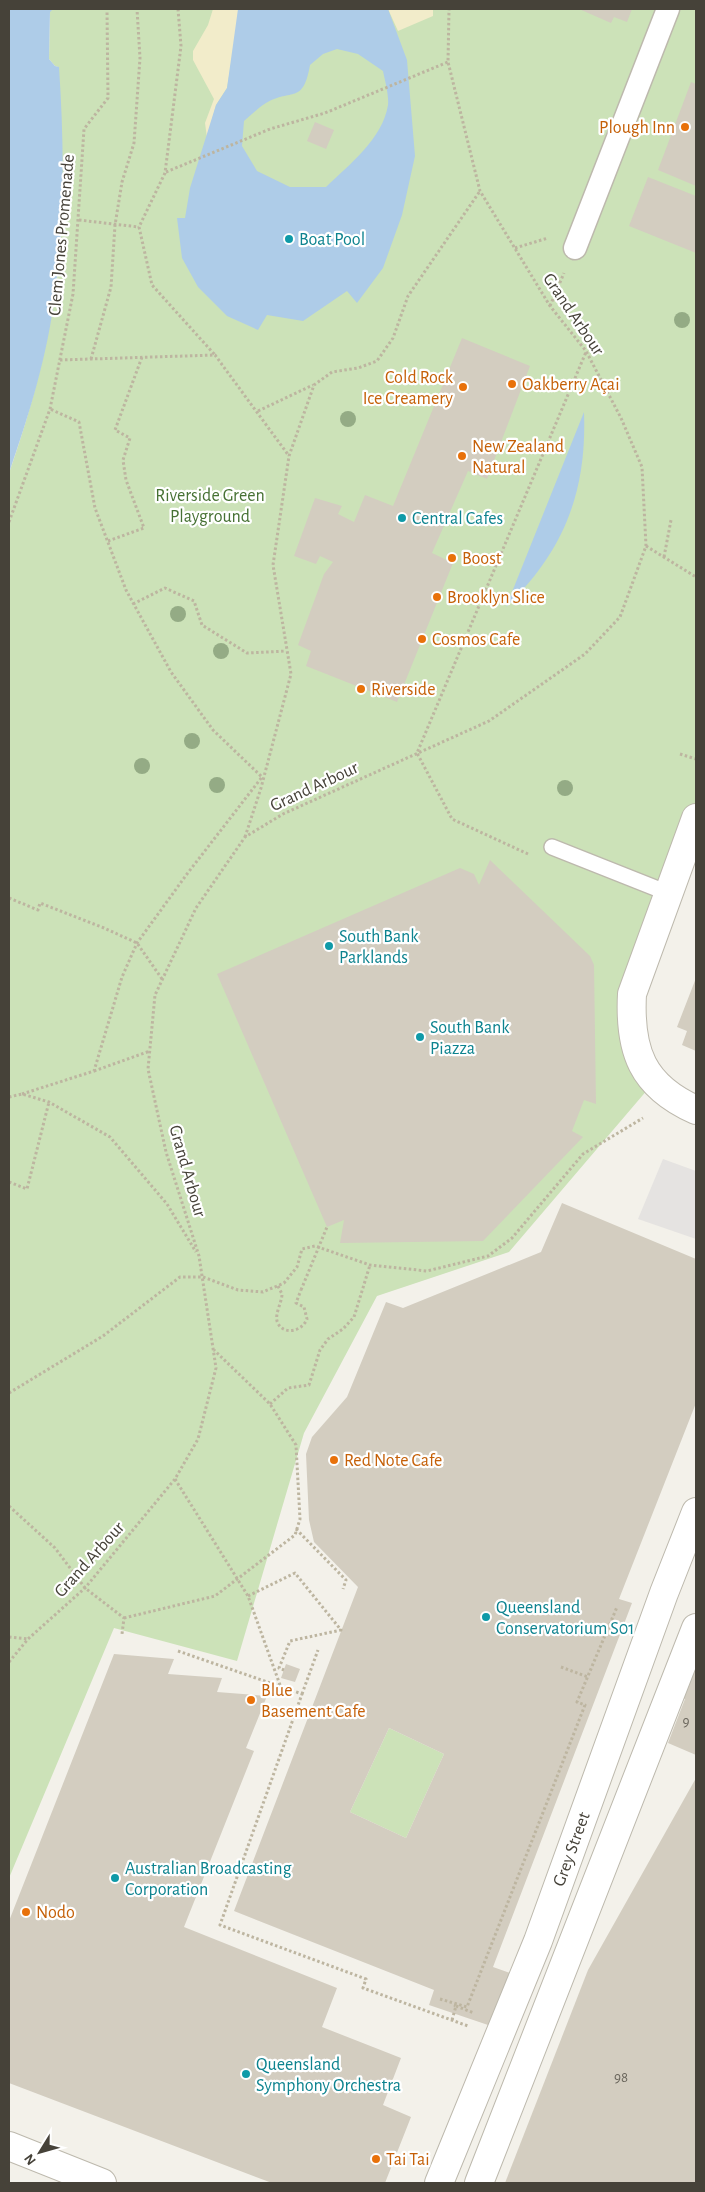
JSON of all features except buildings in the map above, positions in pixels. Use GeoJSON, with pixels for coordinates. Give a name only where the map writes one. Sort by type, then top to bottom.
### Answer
{"type":"FeatureCollection","features":[{"type":"Feature","properties":{"kind":"street"},"geometry":{"type":"LineString","coordinates":[[574,248],[668,9]]}},
{"type":"Feature","properties":{"kind":"street"},"geometry":{"type":"LineString","coordinates":[[696,818],[632,994],[632,1035],[638,1053],[654,1082],[675,1101],[696,1110]]}},
{"type":"Feature","properties":{"kind":"street","name":"Grey Street"},"geometry":{"type":"LineString","coordinates":[[438,2183],[538,1941],[664,1592],[696,1512]]}},
{"type":"Feature","properties":{"kind":"street","name":"Grey Street"},"geometry":{"type":"LineString","coordinates":[[479,2183],[696,1628]]}},
{"type":"Feature","properties":{"kind":"street"},"geometry":{"type":"LineString","coordinates":[[9,2146],[102,2183]]}},
{"type":"Feature","properties":{"kind":"lane"},"geometry":{"type":"LineString","coordinates":[[552,846],[668,893]]}},
{"type":"Feature","properties":{"kind":"path","name":"Clem Jones Promenade"},"geometry":{"type":"LineString","coordinates":[[9,522],[50,410],[73,294],[84,129],[108,98],[107,9]]}},
{"type":"Feature","properties":{"kind":"path"},"geometry":{"type":"LineString","coordinates":[[91,359],[111,287],[115,224],[122,182],[134,143],[140,58],[137,9]]}},
{"type":"Feature","properties":{"kind":"path"},"geometry":{"type":"LineString","coordinates":[[178,9],[181,46],[165,173],[139,227],[152,285],[215,355],[258,411],[289,456]]}},
{"type":"Feature","properties":{"kind":"path","name":"Grand Arbour"},"geometry":{"type":"LineString","coordinates":[[9,1662],[28,1639],[85,1588],[175,1479],[198,1439],[216,1368],[199,1256],[166,1152],[148,1069],[155,995],[196,908],[245,837],[283,814],[489,721],[585,654],[620,617],[646,546],[642,467],[621,418],[586,351],[550,306],[480,191],[448,62],[449,9]]}},
{"type":"Feature","properties":{"kind":"path"},"geometry":{"type":"LineString","coordinates":[[165,173],[270,129],[325,113],[448,62]]}},
{"type":"Feature","properties":{"kind":"path"},"geometry":{"type":"LineString","coordinates":[[258,411],[314,385],[332,372],[358,368],[377,361],[393,338],[408,296],[480,191]]}},
{"type":"Feature","properties":{"kind":"path"},"geometry":{"type":"LineString","coordinates":[[79,220],[139,227]]}},
{"type":"Feature","properties":{"kind":"path"},"geometry":{"type":"LineString","coordinates":[[532,855],[452,819],[417,753],[586,351]]}},
{"type":"Feature","properties":{"kind":"path"},"geometry":{"type":"LineString","coordinates":[[60,360],[215,355]]}},
{"type":"Feature","properties":{"kind":"path"},"geometry":{"type":"LineString","coordinates":[[108,541],[144,528],[125,473],[123,460],[130,438],[115,430],[142,357]]}},
{"type":"Feature","properties":{"kind":"path"},"geometry":{"type":"LineString","coordinates":[[245,837],[261,788],[262,777],[290,674],[273,565],[289,456],[314,385]]}},
{"type":"Feature","properties":{"kind":"path"},"geometry":{"type":"LineString","coordinates":[[50,410],[79,422],[95,508],[126,590],[171,672],[213,730],[262,777]]}},
{"type":"Feature","properties":{"kind":"path"},"geometry":{"type":"LineString","coordinates":[[664,557],[671,520]]}},
{"type":"Feature","properties":{"kind":"path"},"geometry":{"type":"LineString","coordinates":[[646,546],[696,577]]}},
{"type":"Feature","properties":{"kind":"path"},"geometry":{"type":"LineString","coordinates":[[133,604],[165,588],[194,601],[202,624],[247,653],[286,651]]}},
{"type":"Feature","properties":{"kind":"path"},"geometry":{"type":"LineString","coordinates":[[680,754],[696,759]]}},
{"type":"Feature","properties":{"kind":"path"},"geometry":{"type":"LineString","coordinates":[[94,1071],[122,977],[137,943],[187,874],[262,777]]}},
{"type":"Feature","properties":{"kind":"path"},"geometry":{"type":"LineString","coordinates":[[9,898],[38,910],[40,903],[137,943],[163,980]]}},
{"type":"Feature","properties":{"kind":"path"},"geometry":{"type":"LineString","coordinates":[[9,1097],[94,1071],[150,1051]]}},
{"type":"Feature","properties":{"kind":"path"},"geometry":{"type":"LineString","coordinates":[[22,1094],[49,1102],[110,1137],[167,1204],[199,1256]]}},
{"type":"Feature","properties":{"kind":"path"},"geometry":{"type":"LineString","coordinates":[[10,1184],[27,1189],[49,1102]]}},
{"type":"Feature","properties":{"kind":"path"},"geometry":{"type":"LineString","coordinates":[[9,1393],[103,1336],[180,1277],[203,1277],[238,1290],[263,1292],[278,1286],[297,1267],[302,1249],[315,1246],[370,1265],[427,1271],[488,1256],[512,1238],[583,1154],[643,1118]]}},
{"type":"Feature","properties":{"kind":"path"},"geometry":{"type":"LineString","coordinates":[[278,1286],[282,1294],[277,1322],[286,1330],[291,1331],[301,1328],[307,1319],[304,1307],[296,1303],[327,1228]]}},
{"type":"Feature","properties":{"kind":"path"},"geometry":{"type":"LineString","coordinates":[[270,1404],[288,1388],[309,1385],[320,1350],[328,1339],[343,1330],[354,1317],[370,1265]]}},
{"type":"Feature","properties":{"kind":"path"},"geometry":{"type":"LineString","coordinates":[[124,1618],[215,1596],[295,1535],[300,1519],[296,1445],[270,1404],[214,1349]]}},
{"type":"Feature","properties":{"kind":"path"},"geometry":{"type":"LineString","coordinates":[[175,1479],[238,1577],[248,1596],[280,1685]]}},
{"type":"Feature","properties":{"kind":"path"},"geometry":{"type":"LineString","coordinates":[[9,1506],[55,1548],[85,1588],[124,1618]]}},
{"type":"Feature","properties":{"kind":"path"},"geometry":{"type":"LineString","coordinates":[[296,1529],[346,1580],[343,1589]]}},
{"type":"Feature","properties":{"kind":"path"},"geometry":{"type":"LineString","coordinates":[[248,1596],[295,1573],[341,1630],[290,1641],[279,1668],[284,1670],[272,1666]]}},
{"type":"Feature","properties":{"kind":"path"},"geometry":{"type":"LineString","coordinates":[[452,2020],[456,2006],[440,1999],[467,2007],[585,1705],[577,1702],[617,1607]]}},
{"type":"Feature","properties":{"kind":"path"},"geometry":{"type":"LineString","coordinates":[[122,1634],[124,1618]]}},
{"type":"Feature","properties":{"kind":"path"},"geometry":{"type":"LineString","coordinates":[[9,1637],[28,1639]]}},
{"type":"Feature","properties":{"kind":"path"},"geometry":{"type":"LineString","coordinates":[[318,1650],[220,1924],[366,1979],[362,1988],[477,2029]]}},
{"type":"Feature","properties":{"kind":"path"},"geometry":{"type":"LineString","coordinates":[[178,1651],[302,1694]]}},
{"type":"Feature","properties":{"kind":"path"},"geometry":{"type":"LineString","coordinates":[[561,1667],[588,1677]]}},
{"type":"Feature","properties":{"kind":"green space","name":"South Bank Parklands"},"geometry":{"type":"Polygon","coordinates":[[[53,9],[696,9],[696,818],[632,994],[654,1082],[509,1252],[377,1296],[304,1433],[237,1661],[114,1628],[9,1878],[9,473],[36,387],[43,357],[54,297],[61,238],[62,174],[58,67],[49,59],[50,11],[53,9]]]}},
{"type":"Feature","properties":{"kind":"green space"},"geometry":{"type":"Polygon","coordinates":[[[389,1728],[444,1754],[406,1838],[350,1812],[389,1728]]]}},
{"type":"Feature","properties":{"kind":"sand"},"geometry":{"type":"Polygon","coordinates":[[[213,9],[238,9],[239,15],[227,88],[216,105],[207,138],[205,123],[214,99],[193,60],[193,51],[208,25],[213,9]]]}},
{"type":"Feature","properties":{"kind":"sand"},"geometry":{"type":"Polygon","coordinates":[[[388,9],[433,9],[433,16],[398,31],[388,9]]]}},
{"type":"Feature","properties":{"kind":"shaded area"},"geometry":{"type":"Polygon","coordinates":[[[663,1159],[696,1171],[696,1239],[638,1219],[663,1159]]]}},
{"type":"Feature","properties":{"kind":"water"},"geometry":{"type":"Polygon","coordinates":[[[9,9],[53,9],[50,12],[49,59],[55,66],[59,67],[63,180],[61,237],[48,339],[30,407],[9,473],[9,9]]]}},
{"type":"Feature","properties":{"kind":"water"},"geometry":{"type":"Polygon","coordinates":[[[238,9],[388,9],[407,60],[415,156],[402,215],[383,268],[357,303],[347,291],[303,321],[267,315],[258,330],[227,316],[198,287],[182,258],[177,218],[185,218],[190,188],[216,105],[227,88],[238,9]],[[337,49],[323,54],[310,65],[304,86],[300,91],[266,103],[244,121],[242,146],[257,171],[290,187],[326,187],[364,150],[385,117],[388,97],[383,71],[358,54],[337,49]]]}},
{"type":"Feature","properties":{"kind":"water"},"geometry":{"type":"Polygon","coordinates":[[[584,412],[584,441],[581,468],[576,494],[568,518],[557,542],[543,564],[506,607],[584,412]]]}},
{"type":"Feature","properties":{"kind":"place","name":"Plough Inn"},"geometry":{"type":"Point","coordinates":[685,127]}},
{"type":"Feature","properties":{"kind":"place","name":"Boat Pool"},"geometry":{"type":"Point","coordinates":[289,239]}},
{"type":"Feature","properties":{"kind":"place","name":"Oakberry Açai"},"geometry":{"type":"Point","coordinates":[512,384]}},
{"type":"Feature","properties":{"kind":"place","name":"Cold Rock Ice Creamery"},"geometry":{"type":"Point","coordinates":[463,387]}},
{"type":"Feature","properties":{"kind":"place","name":"New Zealand Natural"},"geometry":{"type":"Point","coordinates":[462,456]}},
{"type":"Feature","properties":{"kind":"place","name":"Central Cafes"},"geometry":{"type":"Point","coordinates":[402,518]}},
{"type":"Feature","properties":{"kind":"place","name":"Boost"},"geometry":{"type":"Point","coordinates":[452,558]}},
{"type":"Feature","properties":{"kind":"place","name":"Brooklyn Slice"},"geometry":{"type":"Point","coordinates":[437,597]}},
{"type":"Feature","properties":{"kind":"place","name":"Cosmos Cafe"},"geometry":{"type":"Point","coordinates":[422,639]}},
{"type":"Feature","properties":{"kind":"place","name":"Riverside"},"geometry":{"type":"Point","coordinates":[361,689]}},
{"type":"Feature","properties":{"kind":"place","name":"South Bank Parklands"},"geometry":{"type":"Point","coordinates":[329,946]}},
{"type":"Feature","properties":{"kind":"place","name":"South Bank Piazza"},"geometry":{"type":"Point","coordinates":[420,1037]}},
{"type":"Feature","properties":{"kind":"place","name":"Red Note Cafe"},"geometry":{"type":"Point","coordinates":[334,1460]}},
{"type":"Feature","properties":{"kind":"place","name":"Queensland Conservatorium S01"},"geometry":{"type":"Point","coordinates":[486,1617]}},
{"type":"Feature","properties":{"kind":"place","name":"Blue Basement Cafe"},"geometry":{"type":"Point","coordinates":[251,1700]}},
{"type":"Feature","properties":{"kind":"place","name":"Australian Broadcasting Corporation"},"geometry":{"type":"Point","coordinates":[115,1878]}},
{"type":"Feature","properties":{"kind":"place","name":"Nodo"},"geometry":{"type":"Point","coordinates":[26,1912]}},
{"type":"Feature","properties":{"kind":"place","name":"Queensland Symphony Orchestra"},"geometry":{"type":"Point","coordinates":[246,2074]}},
{"type":"Feature","properties":{"kind":"place","name":"Tai Tai"},"geometry":{"type":"Point","coordinates":[376,2159]}},
{"type":"Feature","properties":{"kind":"park label","name":"Riverside Green Playground"},"geometry":{"type":"Point","coordinates":[210,505]}}]}
